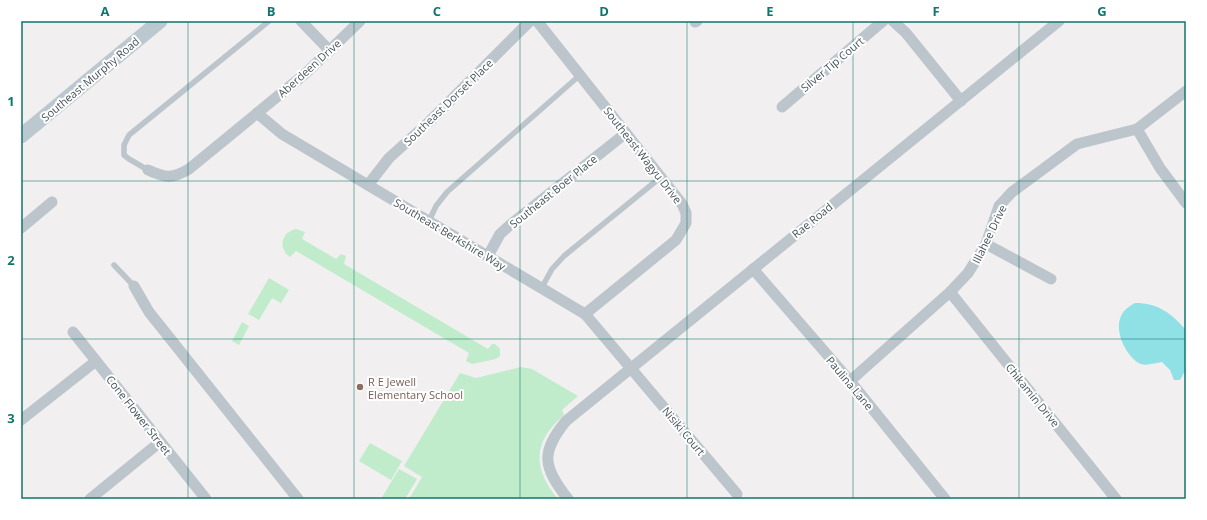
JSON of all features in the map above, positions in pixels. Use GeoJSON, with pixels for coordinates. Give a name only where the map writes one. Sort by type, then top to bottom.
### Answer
{"type":"FeatureCollection","features":[{"type":"Feature","properties":{"kind":"main road","name":"Southeast Murphy Road"},"geometry":{"type":"LineString","coordinates":[[21,136],[160,21]]}},
{"type":"Feature","properties":{"kind":"street"},"geometry":{"type":"LineString","coordinates":[[300,21],[330,51]]}},
{"type":"Feature","properties":{"kind":"street","name":"Aberdeen Drive"},"geometry":{"type":"LineString","coordinates":[[148,170],[164,177],[177,176],[190,169],[330,51],[360,21]]}},
{"type":"Feature","properties":{"kind":"street","name":"Southeast Dorset Place"},"geometry":{"type":"LineString","coordinates":[[368,185],[389,158],[429,122],[530,21]]}},
{"type":"Feature","properties":{"kind":"street","name":"Southeast Wagyu Drive"},"geometry":{"type":"LineString","coordinates":[[537,21],[682,204],[686,213],[686,222],[682,232],[676,240],[585,314]]}},
{"type":"Feature","properties":{"kind":"street","name":"Silver Tip Court"},"geometry":{"type":"LineString","coordinates":[[782,107],[883,21]]}},
{"type":"Feature","properties":{"kind":"street"},"geometry":{"type":"LineString","coordinates":[[892,21],[906,33],[961,101]]}},
{"type":"Feature","properties":{"kind":"street","name":"Rae Road"},"geometry":{"type":"LineString","coordinates":[[568,499],[554,481],[548,461],[549,448],[553,437],[566,421],[1059,21]]}},
{"type":"Feature","properties":{"kind":"street","name":"Illahee Drive"},"geometry":{"type":"LineString","coordinates":[[850,381],[950,292],[968,273],[986,244],[1000,206],[1012,192],[1077,144],[1137,129],[1186,91]]}},
{"type":"Feature","properties":{"kind":"street","name":"Southeast Berkshire Way"},"geometry":{"type":"LineString","coordinates":[[257,113],[282,134],[585,314],[631,368]]}},
{"type":"Feature","properties":{"kind":"street"},"geometry":{"type":"LineString","coordinates":[[1137,129],[1160,168],[1186,203]]}},
{"type":"Feature","properties":{"kind":"street","name":"Southeast Boer Place"},"geometry":{"type":"LineString","coordinates":[[488,256],[500,234],[510,225],[626,133]]}},
{"type":"Feature","properties":{"kind":"street"},"geometry":{"type":"LineString","coordinates":[[21,228],[52,202]]}},
{"type":"Feature","properties":{"kind":"street"},"geometry":{"type":"LineString","coordinates":[[986,244],[1051,280]]}},
{"type":"Feature","properties":{"kind":"street","name":"Paulina Lane"},"geometry":{"type":"LineString","coordinates":[[753,269],[850,381],[945,499]]}},
{"type":"Feature","properties":{"kind":"street"},"geometry":{"type":"LineString","coordinates":[[134,286],[150,312],[298,499]]}},
{"type":"Feature","properties":{"kind":"street","name":"Chikamin Drive"},"geometry":{"type":"LineString","coordinates":[[950,292],[1116,499]]}},
{"type":"Feature","properties":{"kind":"street","name":"Cone Flower Street"},"geometry":{"type":"LineString","coordinates":[[73,332],[206,499]]}},
{"type":"Feature","properties":{"kind":"street"},"geometry":{"type":"LineString","coordinates":[[21,420],[96,361]]}},
{"type":"Feature","properties":{"kind":"street","name":"Nisiki Court"},"geometry":{"type":"LineString","coordinates":[[631,368],[737,494]]}},
{"type":"Feature","properties":{"kind":"street"},"geometry":{"type":"LineString","coordinates":[[90,499],[160,442]]}},
{"type":"Feature","properties":{"kind":"lane"},"geometry":{"type":"LineString","coordinates":[[148,170],[124,155],[124,145],[129,135],[269,21]]}},
{"type":"Feature","properties":{"kind":"lane"},"geometry":{"type":"LineString","coordinates":[[429,221],[441,199],[447,192],[580,76]]}},
{"type":"Feature","properties":{"kind":"lane"},"geometry":{"type":"LineString","coordinates":[[541,288],[552,269],[564,256],[661,177]]}},
{"type":"Feature","properties":{"kind":"lane"},"geometry":{"type":"LineString","coordinates":[[114,265],[134,286]]}},
{"type":"Feature","properties":{"kind":"green space"},"geometry":{"type":"Polygon","coordinates":[[[296,229],[305,232],[302,239],[336,259],[341,254],[346,256],[344,264],[488,349],[492,344],[495,344],[500,349],[500,356],[496,359],[472,364],[466,361],[469,353],[296,251],[290,257],[284,250],[283,241],[287,234],[296,229]]]}},
{"type":"Feature","properties":{"kind":"green space"},"geometry":{"type":"Polygon","coordinates":[[[269,278],[289,290],[281,303],[272,298],[259,320],[248,314],[269,278]]]}},
{"type":"Feature","properties":{"kind":"green space"},"geometry":{"type":"Polygon","coordinates":[[[242,322],[249,326],[239,345],[232,341],[242,322]]]}},
{"type":"Feature","properties":{"kind":"green space"},"geometry":{"type":"Polygon","coordinates":[[[521,367],[532,369],[578,396],[562,410],[564,415],[546,435],[540,455],[540,466],[544,476],[558,499],[409,499],[422,477],[404,466],[460,373],[476,378],[521,367]]]}},
{"type":"Feature","properties":{"kind":"green space"},"geometry":{"type":"Polygon","coordinates":[[[370,443],[402,461],[391,480],[359,461],[370,443]]]}},
{"type":"Feature","properties":{"kind":"green space"},"geometry":{"type":"Polygon","coordinates":[[[399,469],[417,479],[405,499],[381,499],[399,469]]]}},
{"type":"Feature","properties":{"kind":"water"},"geometry":{"type":"Polygon","coordinates":[[[1135,303],[1143,303],[1164,310],[1186,330],[1186,369],[1180,380],[1174,380],[1170,370],[1162,362],[1143,365],[1136,361],[1127,351],[1121,338],[1119,325],[1124,311],[1135,303]]]}},
{"type":"Feature","properties":{"kind":"place","name":"R E Jewell Elementary School"},"geometry":{"type":"Point","coordinates":[360,387]}}]}
